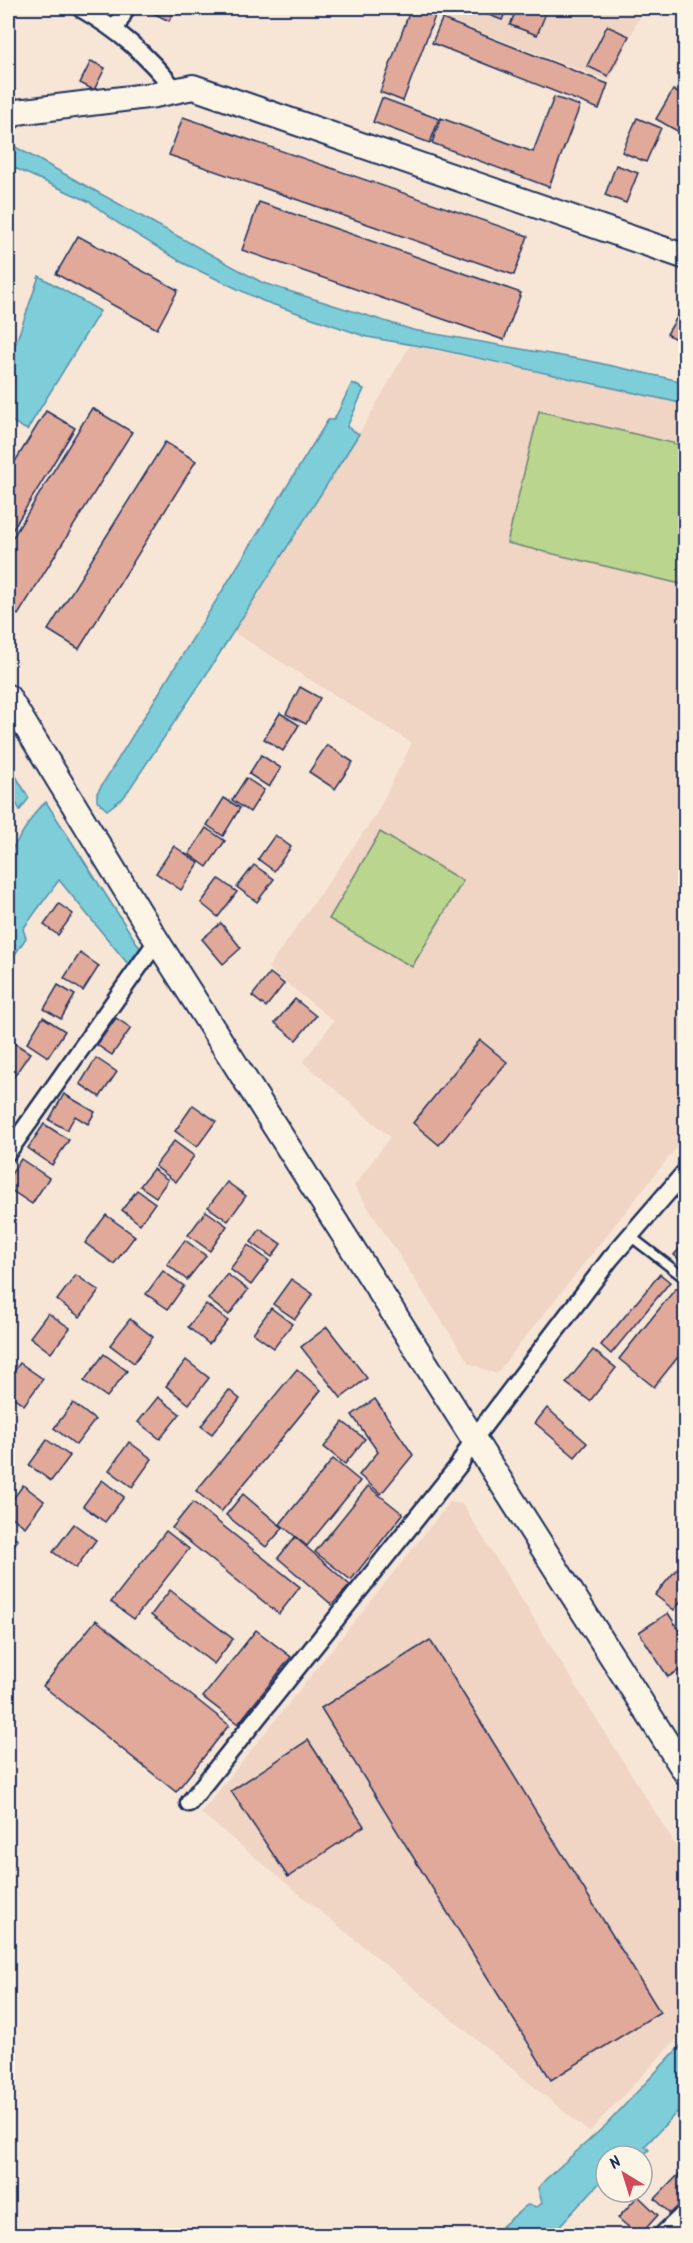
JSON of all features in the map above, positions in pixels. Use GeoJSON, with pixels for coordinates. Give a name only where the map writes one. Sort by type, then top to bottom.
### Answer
{"type":"FeatureCollection","features":[{"type":"Feature","properties":{"kind":"street"},"geometry":{"type":"LineString","coordinates":[[80,8],[116,28],[152,61],[176,91]]}},
{"type":"Feature","properties":{"kind":"street"},"geometry":{"type":"LineString","coordinates":[[116,28],[126,8]]}},
{"type":"Feature","properties":{"kind":"street"},"geometry":{"type":"LineString","coordinates":[[8,118],[17,112],[194,87],[686,256]]}},
{"type":"Feature","properties":{"kind":"street"},"geometry":{"type":"LineString","coordinates":[[8,697],[157,941],[686,1773]]}},
{"type":"Feature","properties":{"kind":"street"},"geometry":{"type":"LineString","coordinates":[[8,1152],[157,941]]}},
{"type":"Feature","properties":{"kind":"street"},"geometry":{"type":"LineString","coordinates":[[189,1803],[459,1465],[473,1440],[630,1236],[686,1171]]}},
{"type":"Feature","properties":{"kind":"street"},"geometry":{"type":"LineString","coordinates":[[661,2235],[686,2212]]}},
{"type":"Feature","properties":{"kind":"lane"},"geometry":{"type":"LineString","coordinates":[[630,1236],[686,1280]]}},
{"type":"Feature","properties":{"kind":"shaded area"},"geometry":{"type":"Polygon","coordinates":[[[417,8],[644,8],[609,81],[417,8]]]}},
{"type":"Feature","properties":{"kind":"shaded area"},"geometry":{"type":"Polygon","coordinates":[[[410,345],[685,404],[685,1137],[496,1374],[469,1363],[354,1186],[390,1137],[303,1062],[334,1021],[268,968],[375,816],[412,743],[233,632],[359,434],[410,345]]]}},
{"type":"Feature","properties":{"kind":"shaded area"},"geometry":{"type":"Polygon","coordinates":[[[450,1502],[462,1504],[685,1860],[685,2030],[589,2132],[201,1813],[450,1502]]]}},
{"type":"Feature","properties":{"kind":"green space"},"geometry":{"type":"Polygon","coordinates":[[[539,411],[685,446],[685,585],[507,543],[539,411]]]}},
{"type":"Feature","properties":{"kind":"green space"},"geometry":{"type":"Polygon","coordinates":[[[380,832],[463,881],[412,967],[329,919],[380,832]]]}},
{"type":"Feature","properties":{"kind":"water"},"geometry":{"type":"Polygon","coordinates":[[[8,143],[263,283],[413,330],[590,361],[685,382],[685,404],[437,349],[367,337],[263,301],[183,263],[116,222],[90,202],[8,165],[8,143]]]}},
{"type":"Feature","properties":{"kind":"water"},"geometry":{"type":"Polygon","coordinates":[[[39,276],[100,311],[27,430],[11,421],[8,416],[8,366],[39,276]]]}},
{"type":"Feature","properties":{"kind":"water"},"geometry":{"type":"Polygon","coordinates":[[[352,383],[364,389],[347,427],[359,434],[202,681],[124,797],[107,810],[97,801],[97,793],[328,420],[334,420],[352,383]]]}},
{"type":"Feature","properties":{"kind":"water"},"geometry":{"type":"Polygon","coordinates":[[[8,763],[29,798],[20,810],[8,788],[8,763]]]}},
{"type":"Feature","properties":{"kind":"water"},"geometry":{"type":"Polygon","coordinates":[[[46,802],[140,948],[128,964],[59,880],[23,929],[26,938],[8,965],[8,855],[37,810],[46,802]]]}},
{"type":"Feature","properties":{"kind":"water"},"geometry":{"type":"Polygon","coordinates":[[[685,2041],[685,2113],[682,2116],[677,2112],[647,2144],[594,2144],[594,2189],[551,2235],[492,2235],[527,2205],[537,2207],[542,2203],[538,2188],[606,2125],[685,2041]]]}},
{"type":"Feature","properties":{"kind":"building"},"geometry":{"type":"Polygon","coordinates":[[[153,8],[176,8],[169,21],[151,12],[153,8]]]}},
{"type":"Feature","properties":{"kind":"building"},"geometry":{"type":"Polygon","coordinates":[[[411,8],[435,16],[403,101],[380,92],[411,8]]]}},
{"type":"Feature","properties":{"kind":"building"},"geometry":{"type":"Polygon","coordinates":[[[477,8],[507,8],[502,20],[476,10],[477,8]]]}},
{"type":"Feature","properties":{"kind":"building"},"geometry":{"type":"Polygon","coordinates":[[[517,8],[548,8],[537,35],[510,25],[517,8]]]}},
{"type":"Feature","properties":{"kind":"building"},"geometry":{"type":"Polygon","coordinates":[[[442,19],[608,84],[599,109],[432,43],[442,19]]]}},
{"type":"Feature","properties":{"kind":"building"},"geometry":{"type":"Polygon","coordinates":[[[607,26],[629,36],[608,76],[587,66],[607,26]]]}},
{"type":"Feature","properties":{"kind":"building"},"geometry":{"type":"Polygon","coordinates":[[[91,61],[105,68],[94,90],[80,83],[91,61]]]}},
{"type":"Feature","properties":{"kind":"building"},"geometry":{"type":"Polygon","coordinates":[[[673,90],[686,98],[686,121],[679,132],[656,119],[673,90]]]}},
{"type":"Feature","properties":{"kind":"building"},"geometry":{"type":"Polygon","coordinates":[[[554,97],[580,106],[549,187],[432,143],[441,118],[533,152],[554,97]]]}},
{"type":"Feature","properties":{"kind":"building"},"geometry":{"type":"Polygon","coordinates":[[[382,98],[439,119],[430,143],[373,122],[382,98]]]}},
{"type":"Feature","properties":{"kind":"building"},"geometry":{"type":"Polygon","coordinates":[[[183,117],[528,236],[514,275],[169,155],[183,117]]]}},
{"type":"Feature","properties":{"kind":"building"},"geometry":{"type":"Polygon","coordinates":[[[637,118],[661,128],[646,162],[622,152],[637,118]]]}},
{"type":"Feature","properties":{"kind":"building"},"geometry":{"type":"Polygon","coordinates":[[[616,165],[638,173],[626,203],[605,195],[616,165]]]}},
{"type":"Feature","properties":{"kind":"building"},"geometry":{"type":"Polygon","coordinates":[[[259,202],[521,293],[504,340],[242,250],[259,202]]]}},
{"type":"Feature","properties":{"kind":"building"},"geometry":{"type":"Polygon","coordinates":[[[78,236],[178,290],[157,329],[56,274],[78,236]]]}},
{"type":"Feature","properties":{"kind":"building"},"geometry":{"type":"Polygon","coordinates":[[[686,302],[686,336],[682,343],[667,334],[686,302]]]}},
{"type":"Feature","properties":{"kind":"building"},"geometry":{"type":"Polygon","coordinates":[[[92,408],[132,432],[18,615],[8,608],[8,545],[92,408]]]}},
{"type":"Feature","properties":{"kind":"building"},"geometry":{"type":"Polygon","coordinates":[[[46,411],[75,428],[8,537],[8,473],[46,411]]]}},
{"type":"Feature","properties":{"kind":"building"},"geometry":{"type":"Polygon","coordinates":[[[165,442],[196,461],[79,649],[48,630],[165,442]]]}},
{"type":"Feature","properties":{"kind":"building"},"geometry":{"type":"Polygon","coordinates":[[[300,687],[320,698],[306,724],[286,714],[300,687]]]}},
{"type":"Feature","properties":{"kind":"building"},"geometry":{"type":"Polygon","coordinates":[[[280,713],[299,725],[283,751],[264,739],[280,713]]]}},
{"type":"Feature","properties":{"kind":"building"},"geometry":{"type":"Polygon","coordinates":[[[327,745],[353,762],[335,789],[309,772],[327,745]]]}},
{"type":"Feature","properties":{"kind":"building"},"geometry":{"type":"Polygon","coordinates":[[[261,755],[281,768],[269,787],[249,774],[261,755]]]}},
{"type":"Feature","properties":{"kind":"building"},"geometry":{"type":"Polygon","coordinates":[[[246,778],[264,790],[250,812],[232,800],[246,778]]]}},
{"type":"Feature","properties":{"kind":"building"},"geometry":{"type":"Polygon","coordinates":[[[224,798],[240,808],[223,836],[207,825],[224,798]]]}},
{"type":"Feature","properties":{"kind":"building"},"geometry":{"type":"Polygon","coordinates":[[[206,828],[225,841],[207,867],[189,854],[206,828]]]}},
{"type":"Feature","properties":{"kind":"building"},"geometry":{"type":"Polygon","coordinates":[[[275,835],[291,847],[274,871],[258,859],[275,835]]]}},
{"type":"Feature","properties":{"kind":"building"},"geometry":{"type":"Polygon","coordinates":[[[174,846],[199,863],[181,890],[156,873],[174,846]]]}},
{"type":"Feature","properties":{"kind":"building"},"geometry":{"type":"Polygon","coordinates":[[[254,865],[274,879],[257,902],[237,887],[254,865]]]}},
{"type":"Feature","properties":{"kind":"building"},"geometry":{"type":"Polygon","coordinates":[[[219,879],[237,892],[218,917],[201,903],[219,879]]]}},
{"type":"Feature","properties":{"kind":"building"},"geometry":{"type":"Polygon","coordinates":[[[59,904],[73,914],[58,935],[44,925],[59,904]]]}},
{"type":"Feature","properties":{"kind":"building"},"geometry":{"type":"Polygon","coordinates":[[[221,923],[241,948],[223,964],[202,939],[221,923]]]}},
{"type":"Feature","properties":{"kind":"building"},"geometry":{"type":"Polygon","coordinates":[[[80,953],[99,966],[83,991],[64,978],[80,953]]]}},
{"type":"Feature","properties":{"kind":"building"},"geometry":{"type":"Polygon","coordinates":[[[270,973],[284,984],[266,1007],[252,996],[270,973]]]}},
{"type":"Feature","properties":{"kind":"building"},"geometry":{"type":"Polygon","coordinates":[[[58,985],[75,995],[61,1019],[44,1009],[58,985]]]}},
{"type":"Feature","properties":{"kind":"building"},"geometry":{"type":"Polygon","coordinates":[[[295,999],[316,1016],[296,1040],[275,1023],[295,999]]]}},
{"type":"Feature","properties":{"kind":"building"},"geometry":{"type":"Polygon","coordinates":[[[43,1017],[65,1031],[48,1057],[27,1043],[43,1017]]]}},
{"type":"Feature","properties":{"kind":"building"},"geometry":{"type":"Polygon","coordinates":[[[116,1018],[131,1028],[112,1055],[97,1045],[116,1018]]]}},
{"type":"Feature","properties":{"kind":"building"},"geometry":{"type":"Polygon","coordinates":[[[480,1040],[507,1062],[439,1145],[413,1123],[480,1040]]]}},
{"type":"Feature","properties":{"kind":"building"},"geometry":{"type":"Polygon","coordinates":[[[11,1041],[30,1053],[13,1078],[8,1074],[8,1047],[11,1041]]]}},
{"type":"Feature","properties":{"kind":"building"},"geometry":{"type":"Polygon","coordinates":[[[96,1058],[117,1072],[100,1097],[80,1084],[96,1058]]]}},
{"type":"Feature","properties":{"kind":"building"},"geometry":{"type":"Polygon","coordinates":[[[64,1094],[95,1112],[88,1124],[75,1116],[67,1130],[49,1120],[64,1094]]]}},
{"type":"Feature","properties":{"kind":"building"},"geometry":{"type":"Polygon","coordinates":[[[193,1105],[216,1121],[197,1147],[175,1131],[193,1105]]]}},
{"type":"Feature","properties":{"kind":"building"},"geometry":{"type":"Polygon","coordinates":[[[44,1124],[69,1140],[52,1165],[28,1148],[44,1124]]]}},
{"type":"Feature","properties":{"kind":"building"},"geometry":{"type":"Polygon","coordinates":[[[174,1141],[194,1156],[176,1182],[155,1166],[174,1141]]]}},
{"type":"Feature","properties":{"kind":"building"},"geometry":{"type":"Polygon","coordinates":[[[21,1159],[49,1178],[32,1204],[8,1188],[8,1179],[21,1159]]]}},
{"type":"Feature","properties":{"kind":"building"},"geometry":{"type":"Polygon","coordinates":[[[153,1169],[168,1180],[156,1197],[140,1186],[153,1169]]]}},
{"type":"Feature","properties":{"kind":"building"},"geometry":{"type":"Polygon","coordinates":[[[227,1182],[246,1196],[228,1221],[208,1207],[227,1182]]]}},
{"type":"Feature","properties":{"kind":"building"},"geometry":{"type":"Polygon","coordinates":[[[137,1190],[155,1203],[140,1224],[122,1210],[137,1190]]]}},
{"type":"Feature","properties":{"kind":"building"},"geometry":{"type":"Polygon","coordinates":[[[206,1211],[227,1226],[210,1251],[188,1235],[206,1211]]]}},
{"type":"Feature","properties":{"kind":"building"},"geometry":{"type":"Polygon","coordinates":[[[106,1215],[135,1236],[114,1264],[85,1243],[106,1215]]]}},
{"type":"Feature","properties":{"kind":"building"},"geometry":{"type":"Polygon","coordinates":[[[260,1229],[281,1244],[272,1257],[251,1242],[260,1229]]]}},
{"type":"Feature","properties":{"kind":"building"},"geometry":{"type":"Polygon","coordinates":[[[185,1240],[206,1256],[187,1280],[167,1264],[185,1240]]]}},
{"type":"Feature","properties":{"kind":"building"},"geometry":{"type":"Polygon","coordinates":[[[686,1241],[686,1265],[674,1255],[686,1241]]]}},
{"type":"Feature","properties":{"kind":"building"},"geometry":{"type":"Polygon","coordinates":[[[248,1245],[269,1261],[251,1285],[230,1269],[248,1245]]]}},
{"type":"Feature","properties":{"kind":"building"},"geometry":{"type":"Polygon","coordinates":[[[163,1271],[184,1286],[168,1309],[146,1294],[163,1271]]]}},
{"type":"Feature","properties":{"kind":"building"},"geometry":{"type":"Polygon","coordinates":[[[227,1274],[248,1290],[229,1315],[208,1299],[227,1274]]]}},
{"type":"Feature","properties":{"kind":"building"},"geometry":{"type":"Polygon","coordinates":[[[660,1274],[670,1282],[611,1354],[601,1345],[660,1274]]]}},
{"type":"Feature","properties":{"kind":"building"},"geometry":{"type":"Polygon","coordinates":[[[76,1275],[99,1291],[80,1317],[57,1300],[76,1275]]]}},
{"type":"Feature","properties":{"kind":"building"},"geometry":{"type":"Polygon","coordinates":[[[291,1279],[313,1294],[295,1319],[273,1304],[291,1279]]]}},
{"type":"Feature","properties":{"kind":"building"},"geometry":{"type":"Polygon","coordinates":[[[676,1288],[686,1295],[686,1347],[654,1387],[619,1359],[676,1288]]]}},
{"type":"Feature","properties":{"kind":"building"},"geometry":{"type":"Polygon","coordinates":[[[206,1304],[228,1321],[209,1344],[188,1327],[206,1304]]]}},
{"type":"Feature","properties":{"kind":"building"},"geometry":{"type":"Polygon","coordinates":[[[271,1308],[292,1324],[274,1348],[253,1333],[271,1308]]]}},
{"type":"Feature","properties":{"kind":"building"},"geometry":{"type":"Polygon","coordinates":[[[48,1313],[70,1328],[51,1353],[30,1337],[48,1313]]]}},
{"type":"Feature","properties":{"kind":"building"},"geometry":{"type":"Polygon","coordinates":[[[130,1319],[153,1337],[134,1363],[110,1345],[130,1319]]]}},
{"type":"Feature","properties":{"kind":"building"},"geometry":{"type":"Polygon","coordinates":[[[327,1327],[367,1378],[341,1398],[301,1347],[327,1327]]]}},
{"type":"Feature","properties":{"kind":"building"},"geometry":{"type":"Polygon","coordinates":[[[593,1350],[616,1368],[590,1401],[566,1383],[593,1350]]]}},
{"type":"Feature","properties":{"kind":"building"},"geometry":{"type":"Polygon","coordinates":[[[104,1354],[127,1371],[107,1397],[84,1381],[104,1354]]]}},
{"type":"Feature","properties":{"kind":"building"},"geometry":{"type":"Polygon","coordinates":[[[186,1360],[209,1378],[189,1404],[166,1386],[186,1360]]]}},
{"type":"Feature","properties":{"kind":"building"},"geometry":{"type":"Polygon","coordinates":[[[20,1363],[43,1379],[24,1405],[8,1393],[8,1379],[20,1363]]]}},
{"type":"Feature","properties":{"kind":"building"},"geometry":{"type":"Polygon","coordinates":[[[297,1369],[321,1390],[221,1512],[196,1491],[297,1369]]]}},
{"type":"Feature","properties":{"kind":"building"},"geometry":{"type":"Polygon","coordinates":[[[229,1390],[240,1399],[212,1434],[201,1426],[229,1390]]]}},
{"type":"Feature","properties":{"kind":"building"},"geometry":{"type":"Polygon","coordinates":[[[158,1397],[180,1414],[160,1439],[138,1422],[158,1397]]]}},
{"type":"Feature","properties":{"kind":"building"},"geometry":{"type":"Polygon","coordinates":[[[375,1399],[413,1455],[381,1494],[359,1475],[378,1452],[352,1415],[375,1399]]]}},
{"type":"Feature","properties":{"kind":"building"},"geometry":{"type":"Polygon","coordinates":[[[73,1403],[95,1420],[76,1445],[54,1428],[73,1403]]]}},
{"type":"Feature","properties":{"kind":"building"},"geometry":{"type":"Polygon","coordinates":[[[547,1408],[587,1443],[575,1457],[535,1423],[547,1408]]]}},
{"type":"Feature","properties":{"kind":"building"},"geometry":{"type":"Polygon","coordinates":[[[343,1422],[365,1439],[345,1464],[324,1447],[343,1422]]]}},
{"type":"Feature","properties":{"kind":"building"},"geometry":{"type":"Polygon","coordinates":[[[47,1440],[70,1456],[51,1481],[29,1465],[47,1440]]]}},
{"type":"Feature","properties":{"kind":"building"},"geometry":{"type":"Polygon","coordinates":[[[129,1442],[152,1459],[132,1487],[109,1470],[129,1442]]]}},
{"type":"Feature","properties":{"kind":"building"},"geometry":{"type":"Polygon","coordinates":[[[333,1459],[360,1481],[307,1546],[280,1524],[333,1459]]]}},
{"type":"Feature","properties":{"kind":"building"},"geometry":{"type":"Polygon","coordinates":[[[102,1480],[124,1497],[105,1522],[83,1506],[102,1480]]]}},
{"type":"Feature","properties":{"kind":"building"},"geometry":{"type":"Polygon","coordinates":[[[23,1485],[44,1501],[25,1527],[8,1514],[8,1506],[23,1485]]]}},
{"type":"Feature","properties":{"kind":"building"},"geometry":{"type":"Polygon","coordinates":[[[368,1486],[403,1514],[351,1580],[315,1552],[368,1486]]]}},
{"type":"Feature","properties":{"kind":"building"},"geometry":{"type":"Polygon","coordinates":[[[243,1494],[283,1528],[266,1547],[226,1515],[243,1494]]]}},
{"type":"Feature","properties":{"kind":"building"},"geometry":{"type":"Polygon","coordinates":[[[193,1502],[300,1587],[279,1614],[172,1528],[193,1502]]]}},
{"type":"Feature","properties":{"kind":"building"},"geometry":{"type":"Polygon","coordinates":[[[74,1524],[96,1540],[76,1568],[53,1552],[74,1524]]]}},
{"type":"Feature","properties":{"kind":"building"},"geometry":{"type":"Polygon","coordinates":[[[166,1531],[189,1549],[134,1619],[111,1602],[166,1531]]]}},
{"type":"Feature","properties":{"kind":"building"},"geometry":{"type":"Polygon","coordinates":[[[8,1532],[18,1540],[8,1553],[8,1532]]]}},
{"type":"Feature","properties":{"kind":"building"},"geometry":{"type":"Polygon","coordinates":[[[295,1537],[350,1585],[332,1605],[278,1558],[295,1537]]]}},
{"type":"Feature","properties":{"kind":"building"},"geometry":{"type":"Polygon","coordinates":[[[686,1558],[686,1596],[674,1610],[655,1595],[686,1558]]]}},
{"type":"Feature","properties":{"kind":"building"},"geometry":{"type":"Polygon","coordinates":[[[170,1590],[233,1639],[214,1664],[151,1615],[170,1590]]]}},
{"type":"Feature","properties":{"kind":"building"},"geometry":{"type":"Polygon","coordinates":[[[668,1613],[686,1641],[686,1666],[668,1677],[639,1632],[668,1613]]]}},
{"type":"Feature","properties":{"kind":"building"},"geometry":{"type":"Polygon","coordinates":[[[96,1620],[229,1725],[176,1792],[43,1686],[96,1620]]]}},
{"type":"Feature","properties":{"kind":"building"},"geometry":{"type":"Polygon","coordinates":[[[256,1630],[291,1657],[238,1724],[203,1697],[256,1630]]]}},
{"type":"Feature","properties":{"kind":"building"},"geometry":{"type":"Polygon","coordinates":[[[430,1640],[660,2012],[551,2080],[321,1708],[430,1640]]]}},
{"type":"Feature","properties":{"kind":"building"},"geometry":{"type":"Polygon","coordinates":[[[308,1740],[364,1826],[288,1877],[231,1791],[308,1740]]]}},
{"type":"Feature","properties":{"kind":"building"},"geometry":{"type":"Polygon","coordinates":[[[686,2157],[686,2173],[678,2166],[686,2157]]]}},
{"type":"Feature","properties":{"kind":"building"},"geometry":{"type":"Polygon","coordinates":[[[679,2174],[686,2180],[686,2203],[673,2216],[655,2199],[679,2174]]]}},
{"type":"Feature","properties":{"kind":"building"},"geometry":{"type":"Polygon","coordinates":[[[631,2204],[646,2204],[658,2215],[639,2236],[618,2218],[631,2204]]]}}]}
